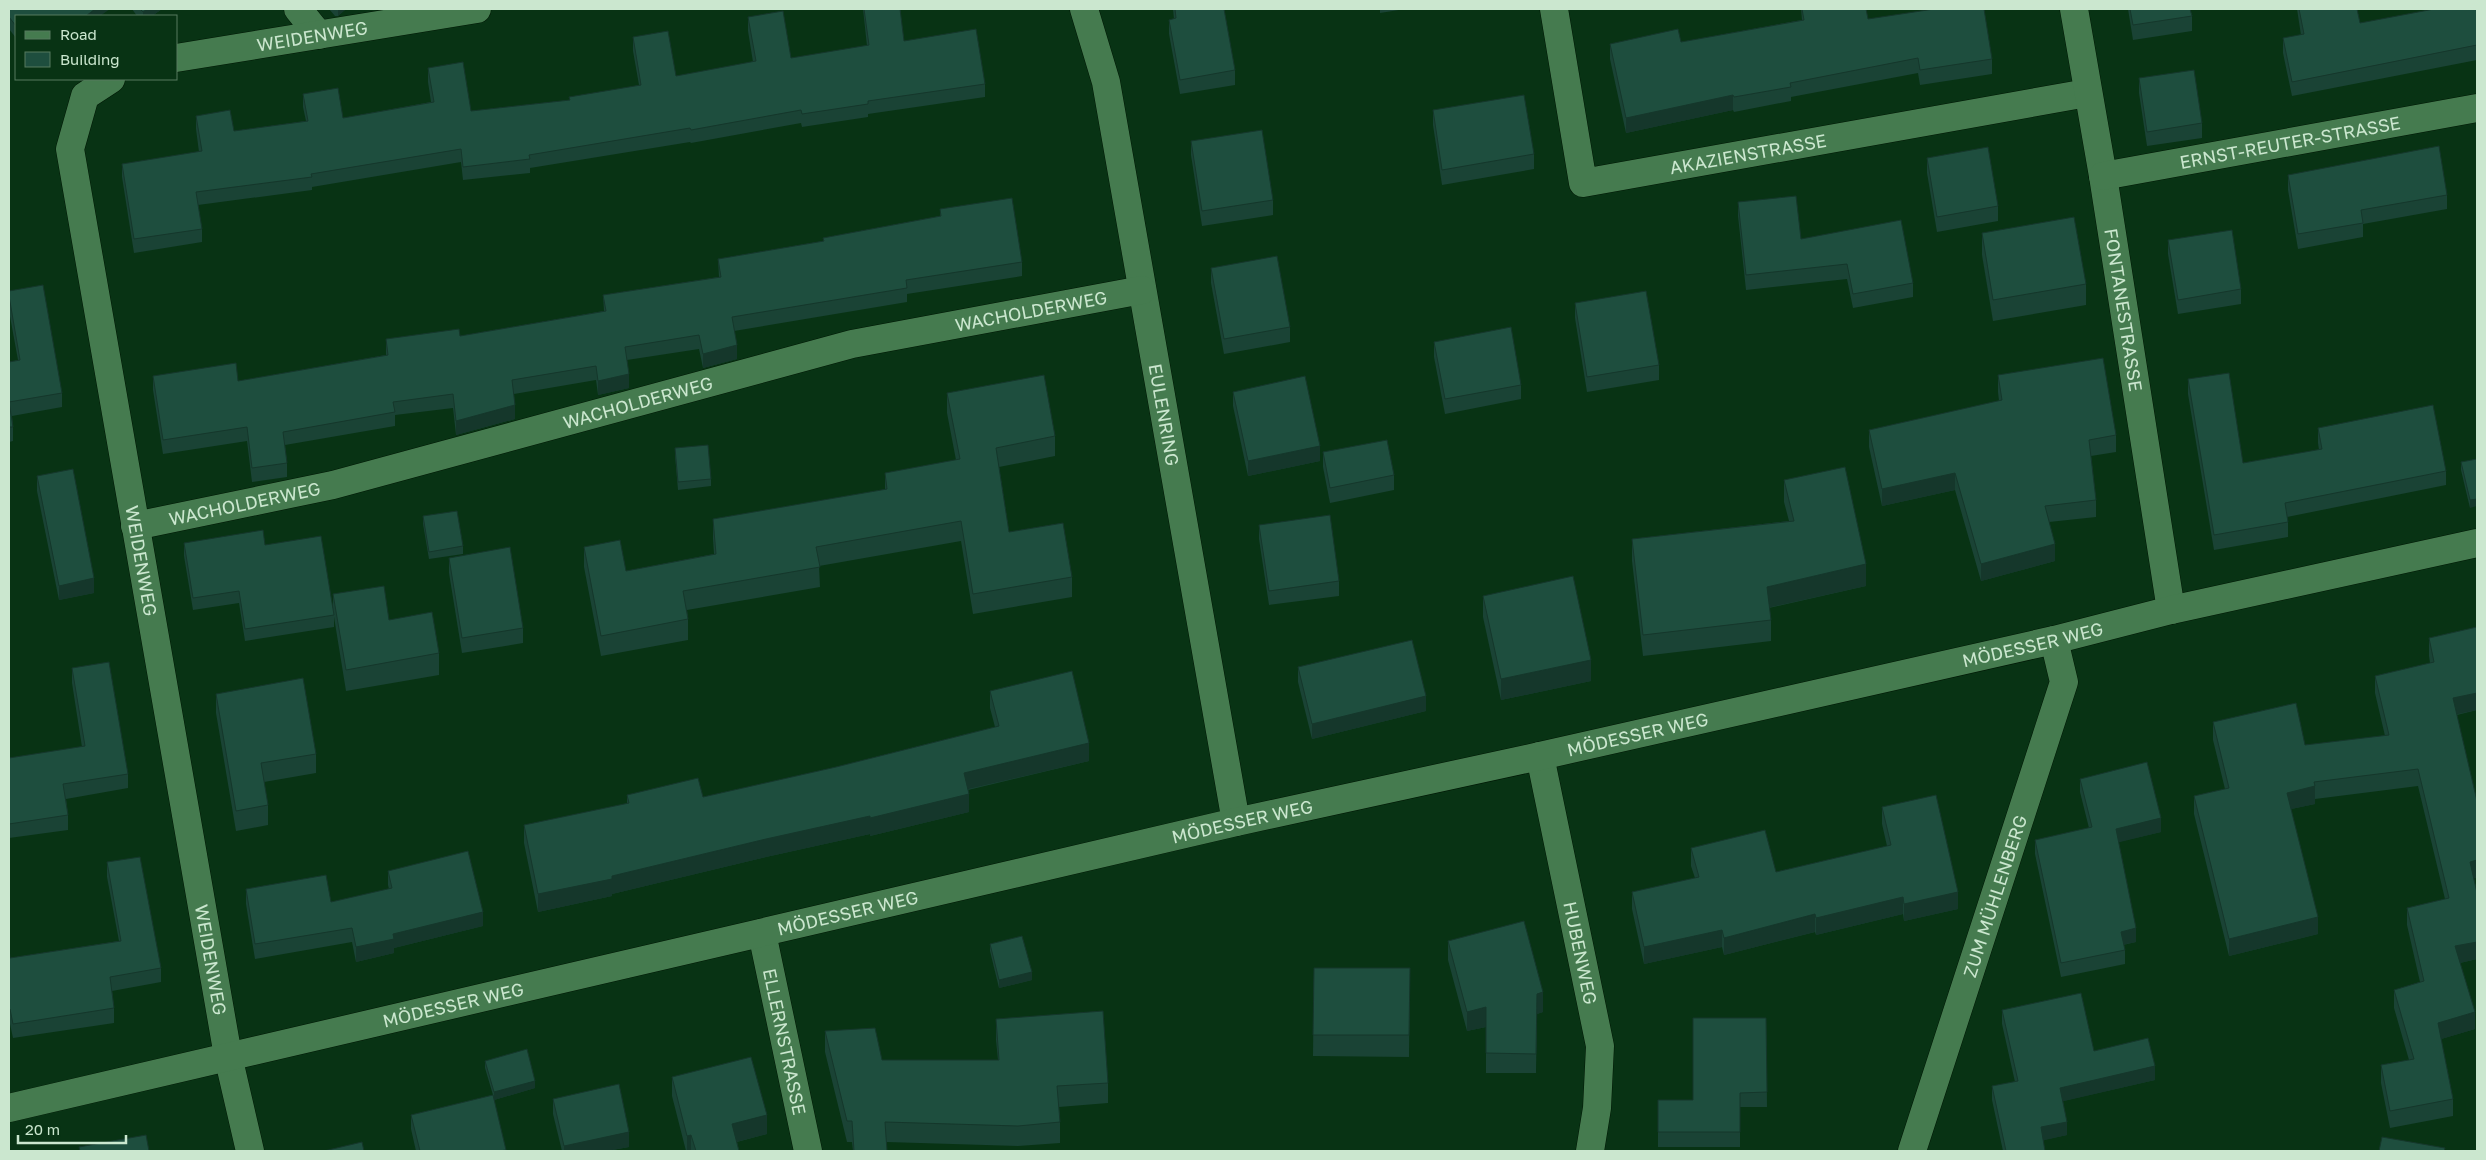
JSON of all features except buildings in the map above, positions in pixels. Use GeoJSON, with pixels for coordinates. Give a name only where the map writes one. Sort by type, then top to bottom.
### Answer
{"type":"FeatureCollection","features":[{"type":"Feature","properties":{"kind":"street"},"geometry":{"type":"LineString","coordinates":[[298,9],[319,35]]}},
{"type":"Feature","properties":{"kind":"street","name":"WEIDENWEG"},"geometry":{"type":"LineString","coordinates":[[178,58],[477,9]]}},
{"type":"Feature","properties":{"kind":"street","name":"EULENRING"},"geometry":{"type":"LineString","coordinates":[[1084,9],[1106,82],[1236,822]]}},
{"type":"Feature","properties":{"kind":"street","name":"AKAZIENSTRASSE"},"geometry":{"type":"LineString","coordinates":[[1554,9],[1583,183],[2088,93]]}},
{"type":"Feature","properties":{"kind":"street","name":"FONTANESTRASSE"},"geometry":{"type":"LineString","coordinates":[[2074,9],[2104,176],[2172,610]]}},
{"type":"Feature","properties":{"kind":"street","name":"WEIDENWEG"},"geometry":{"type":"LineString","coordinates":[[109,80],[85,96],[70,149],[228,1056],[250,1151]]}},
{"type":"Feature","properties":{"kind":"street","name":"ERNST-REUTER-STRASSE"},"geometry":{"type":"LineString","coordinates":[[2104,176],[2477,108]]}},
{"type":"Feature","properties":{"kind":"street","name":"WACHOLDERWEG"},"geometry":{"type":"LineString","coordinates":[[135,526],[333,486],[852,344],[1142,290]]}},
{"type":"Feature","properties":{"kind":"street","name":"MÖDESSER WEG"},"geometry":{"type":"LineString","coordinates":[[9,1108],[1236,822],[1540,756],[2054,640],[2172,610],[2477,543]]}},
{"type":"Feature","properties":{"kind":"street","name":"ZUM MÜHLENBERG"},"geometry":{"type":"LineString","coordinates":[[1912,1151],[2064,682],[2054,640]]}},
{"type":"Feature","properties":{"kind":"street","name":"HUBENWEG"},"geometry":{"type":"LineString","coordinates":[[1540,756],[1600,1046],[1597,1108],[1590,1151]]}},
{"type":"Feature","properties":{"kind":"street","name":"ELLERNSTRASSE"},"geometry":{"type":"LineString","coordinates":[[762,933],[808,1151]]}}]}
